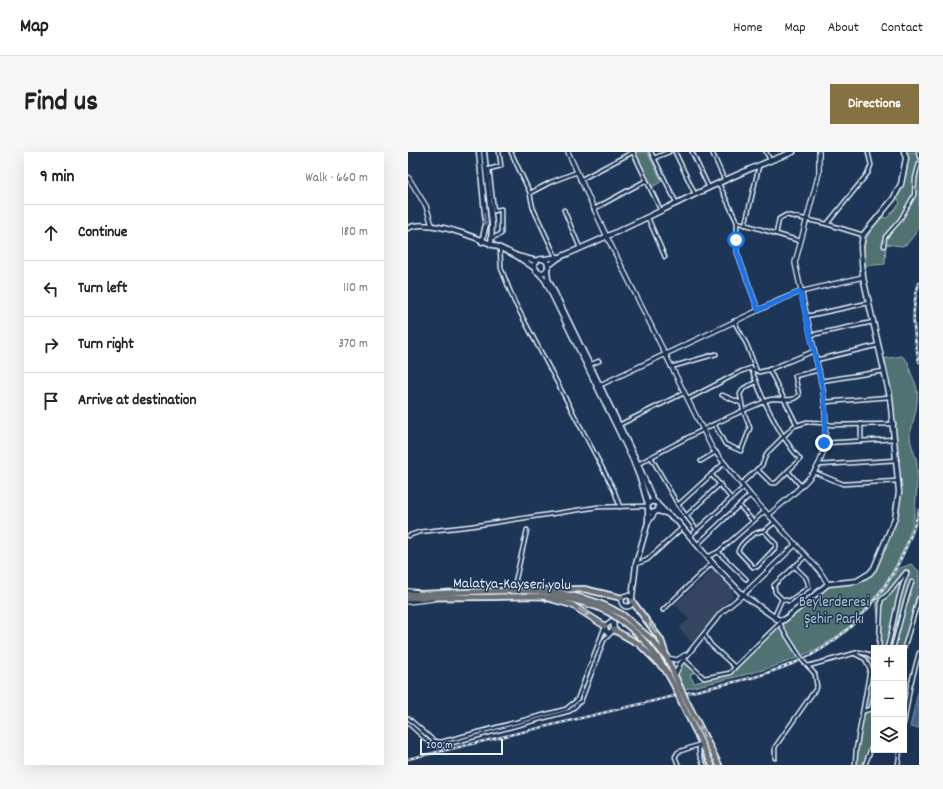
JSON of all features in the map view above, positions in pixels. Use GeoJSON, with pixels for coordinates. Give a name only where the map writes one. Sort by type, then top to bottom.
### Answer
{"type":"FeatureCollection","features":[{"type":"Feature","properties":{"kind":"highway"},"geometry":{"type":"LineString","coordinates":[[513,592],[578,589],[625,597]]}},
{"type":"Feature","properties":{"kind":"highway","name":"Malatya-Kayseri yolu"},"geometry":{"type":"LineString","coordinates":[[408,594],[513,592],[557,593],[579,596],[600,603],[652,640],[667,658],[675,676],[677,686],[719,765]]}},
{"type":"Feature","properties":{"kind":"highway"},"geometry":{"type":"LineString","coordinates":[[534,595],[572,605],[605,626]]}},
{"type":"Feature","properties":{"kind":"highway"},"geometry":{"type":"LineString","coordinates":[[408,598],[534,595],[578,600],[611,611]]}},
{"type":"Feature","properties":{"kind":"highway"},"geometry":{"type":"LineString","coordinates":[[632,600],[661,640],[667,658]]}},
{"type":"Feature","properties":{"kind":"highway"},"geometry":{"type":"LineString","coordinates":[[621,618],[646,642],[669,676]]}},
{"type":"Feature","properties":{"kind":"highway"},"geometry":{"type":"LineString","coordinates":[[614,630],[639,644],[677,686]]}},
{"type":"Feature","properties":{"kind":"highway"},"geometry":{"type":"LineString","coordinates":[[684,700],[701,744],[712,765]]}},
{"type":"Feature","properties":{"kind":"main road"},"geometry":{"type":"LineString","coordinates":[[479,152],[486,224],[482,242]]}},
{"type":"Feature","properties":{"kind":"main road"},"geometry":{"type":"LineString","coordinates":[[484,152],[492,238],[491,245]]}},
{"type":"Feature","properties":{"kind":"main road"},"geometry":{"type":"LineString","coordinates":[[408,228],[423,224],[432,225],[500,248],[517,256],[537,261],[558,257],[607,237],[661,212],[695,194],[709,189],[770,160],[793,152]]}},
{"type":"Feature","properties":{"kind":"main road"},"geometry":{"type":"LineString","coordinates":[[544,259],[547,262],[548,279],[654,502],[690,536],[712,563],[743,595],[782,621],[828,584],[857,580],[870,573],[874,568],[895,518],[899,500],[896,439],[885,371],[863,278],[861,247],[863,235],[893,199],[901,184],[906,158],[904,152]]}},
{"type":"Feature","properties":{"kind":"main road"},"geometry":{"type":"LineString","coordinates":[[517,256],[536,270],[544,280],[588,365]]}},
{"type":"Feature","properties":{"kind":"main road"},"geometry":{"type":"LineString","coordinates":[[536,270],[542,272],[558,257]]}},
{"type":"Feature","properties":{"kind":"main road"},"geometry":{"type":"LineString","coordinates":[[536,270],[535,264],[537,261]]}},
{"type":"Feature","properties":{"kind":"main road"},"geometry":{"type":"LineString","coordinates":[[623,605],[628,606],[632,600],[636,564],[648,522],[648,507],[637,465]]}},
{"type":"Feature","properties":{"kind":"main road"},"geometry":{"type":"LineString","coordinates":[[648,507],[654,502]]}},
{"type":"Feature","properties":{"kind":"main road"},"geometry":{"type":"LineString","coordinates":[[648,522],[659,506]]}},
{"type":"Feature","properties":{"kind":"main road"},"geometry":{"type":"LineString","coordinates":[[648,507],[652,513],[666,513]]}},
{"type":"Feature","properties":{"kind":"main road"},"geometry":{"type":"LineString","coordinates":[[620,610],[625,597],[633,588]]}},
{"type":"Feature","properties":{"kind":"main road"},"geometry":{"type":"LineString","coordinates":[[625,597],[632,600]]}},
{"type":"Feature","properties":{"kind":"main road"},"geometry":{"type":"LineString","coordinates":[[613,620],[614,630],[608,632],[606,631],[605,626],[613,620]]}},
{"type":"Feature","properties":{"kind":"street"},"geometry":{"type":"LineString","coordinates":[[492,238],[501,234],[501,210],[494,211],[489,169],[501,166],[499,152]]}},
{"type":"Feature","properties":{"kind":"street"},"geometry":{"type":"LineString","coordinates":[[511,152],[530,193],[533,208],[558,257]]}},
{"type":"Feature","properties":{"kind":"street"},"geometry":{"type":"LineString","coordinates":[[568,152],[607,237],[702,430],[724,463],[765,511],[796,544],[828,584]]}},
{"type":"Feature","properties":{"kind":"street"},"geometry":{"type":"LineString","coordinates":[[580,180],[633,152],[645,181],[661,212]]}},
{"type":"Feature","properties":{"kind":"street"},"geometry":{"type":"LineString","coordinates":[[651,152],[677,204]]}},
{"type":"Feature","properties":{"kind":"street"},"geometry":{"type":"LineString","coordinates":[[654,158],[669,152]]}},
{"type":"Feature","properties":{"kind":"street"},"geometry":{"type":"LineString","coordinates":[[675,152],[695,194]]}},
{"type":"Feature","properties":{"kind":"street"},"geometry":{"type":"LineString","coordinates":[[692,152],[709,189]]}},
{"type":"Feature","properties":{"kind":"street"},"geometry":{"type":"LineString","coordinates":[[712,152],[725,181]]}},
{"type":"Feature","properties":{"kind":"street"},"geometry":{"type":"LineString","coordinates":[[766,152],[770,160]]}},
{"type":"Feature","properties":{"kind":"street"},"geometry":{"type":"LineString","coordinates":[[769,515],[814,472],[818,465],[824,443],[825,402],[800,292],[795,263],[805,220],[819,173],[819,152]]}},
{"type":"Feature","properties":{"kind":"street"},"geometry":{"type":"LineString","coordinates":[[827,224],[868,173],[871,165],[868,152]]}},
{"type":"Feature","properties":{"kind":"street"},"geometry":{"type":"LineString","coordinates":[[918,152],[919,157]]}},
{"type":"Feature","properties":{"kind":"street"},"geometry":{"type":"LineString","coordinates":[[884,246],[885,237],[900,220],[914,195],[915,178],[919,163]]}},
{"type":"Feature","properties":{"kind":"street"},"geometry":{"type":"LineString","coordinates":[[745,224],[759,165]]}},
{"type":"Feature","properties":{"kind":"street"},"geometry":{"type":"LineString","coordinates":[[530,193],[551,182],[577,172]]}},
{"type":"Feature","properties":{"kind":"street"},"geometry":{"type":"LineString","coordinates":[[408,177],[426,206],[432,225]]}},
{"type":"Feature","properties":{"kind":"street"},"geometry":{"type":"LineString","coordinates":[[594,209],[645,181]]}},
{"type":"Feature","properties":{"kind":"street"},"geometry":{"type":"LineString","coordinates":[[718,184],[737,222],[737,252],[758,310]]}},
{"type":"Feature","properties":{"kind":"street"},"geometry":{"type":"LineString","coordinates":[[564,210],[581,248]]}},
{"type":"Feature","properties":{"kind":"street"},"geometry":{"type":"LineString","coordinates":[[776,234],[779,219],[786,216],[827,224],[863,235]]}},
{"type":"Feature","properties":{"kind":"street"},"geometry":{"type":"LineString","coordinates":[[648,218],[666,257]]}},
{"type":"Feature","properties":{"kind":"street"},"geometry":{"type":"LineString","coordinates":[[737,222],[800,241]]}},
{"type":"Feature","properties":{"kind":"street"},"geometry":{"type":"LineString","coordinates":[[500,248],[501,268],[514,301],[614,490],[620,507]]}},
{"type":"Feature","properties":{"kind":"street"},"geometry":{"type":"LineString","coordinates":[[598,386],[664,353],[800,292],[863,278]]}},
{"type":"Feature","properties":{"kind":"street"},"geometry":{"type":"LineString","coordinates":[[806,316],[869,303]]}},
{"type":"Feature","properties":{"kind":"street"},"geometry":{"type":"LineString","coordinates":[[733,321],[747,345],[756,370]]}},
{"type":"Feature","properties":{"kind":"street"},"geometry":{"type":"LineString","coordinates":[[811,335],[874,322]]}},
{"type":"Feature","properties":{"kind":"street"},"geometry":{"type":"LineString","coordinates":[[816,360],[879,345]]}},
{"type":"Feature","properties":{"kind":"street"},"geometry":{"type":"LineString","coordinates":[[688,399],[751,368],[759,372],[814,351]]}},
{"type":"Feature","properties":{"kind":"street"},"geometry":{"type":"LineString","coordinates":[[671,367],[716,354]]}},
{"type":"Feature","properties":{"kind":"street"},"geometry":{"type":"LineString","coordinates":[[588,365],[599,362]]}},
{"type":"Feature","properties":{"kind":"street"},"geometry":{"type":"LineString","coordinates":[[751,368],[756,382],[787,444],[800,459],[776,483],[771,483],[758,469]]}},
{"type":"Feature","properties":{"kind":"street"},"geometry":{"type":"LineString","coordinates":[[769,369],[797,425]]}},
{"type":"Feature","properties":{"kind":"street"},"geometry":{"type":"LineString","coordinates":[[787,405],[798,395],[795,376],[818,370]]}},
{"type":"Feature","properties":{"kind":"street"},"geometry":{"type":"LineString","coordinates":[[821,381],[885,371]]}},
{"type":"Feature","properties":{"kind":"street"},"geometry":{"type":"LineString","coordinates":[[714,424],[725,444],[741,451],[750,428],[743,410],[740,394],[744,388],[756,382]]}},
{"type":"Feature","properties":{"kind":"street"},"geometry":{"type":"LineString","coordinates":[[618,425],[684,393]]}},
{"type":"Feature","properties":{"kind":"street"},"geometry":{"type":"LineString","coordinates":[[722,395],[742,403]]}},
{"type":"Feature","properties":{"kind":"street"},"geometry":{"type":"LineString","coordinates":[[825,402],[890,397]]}},
{"type":"Feature","properties":{"kind":"street"},"geometry":{"type":"LineString","coordinates":[[637,465],[743,410],[772,398],[791,400]]}},
{"type":"Feature","properties":{"kind":"street"},"geometry":{"type":"LineString","coordinates":[[690,536],[731,498],[762,465],[767,453],[783,436],[797,425],[807,422],[825,422],[831,424],[894,424]]}},
{"type":"Feature","properties":{"kind":"street"},"geometry":{"type":"LineString","coordinates":[[861,424],[861,441]]}},
{"type":"Feature","properties":{"kind":"street"},"geometry":{"type":"LineString","coordinates":[[824,443],[896,439]]}},
{"type":"Feature","properties":{"kind":"street"},"geometry":{"type":"LineString","coordinates":[[701,461],[716,452]]}},
{"type":"Feature","properties":{"kind":"street"},"geometry":{"type":"LineString","coordinates":[[651,457],[678,505],[697,530]]}},
{"type":"Feature","properties":{"kind":"street"},"geometry":{"type":"LineString","coordinates":[[818,465],[897,460]]}},
{"type":"Feature","properties":{"kind":"street"},"geometry":{"type":"LineString","coordinates":[[678,505],[724,463]]}},
{"type":"Feature","properties":{"kind":"street"},"geometry":{"type":"LineString","coordinates":[[788,472],[801,486]]}},
{"type":"Feature","properties":{"kind":"street"},"geometry":{"type":"LineString","coordinates":[[814,472],[843,484],[898,481]]}},
{"type":"Feature","properties":{"kind":"street"},"geometry":{"type":"LineString","coordinates":[[711,474],[731,498]]}},
{"type":"Feature","properties":{"kind":"street"},"geometry":{"type":"LineString","coordinates":[[686,516],[720,484]]}},
{"type":"Feature","properties":{"kind":"street"},"geometry":{"type":"LineString","coordinates":[[697,545],[750,494]]}},
{"type":"Feature","properties":{"kind":"street"},"geometry":{"type":"LineString","coordinates":[[739,505],[754,521]]}},
{"type":"Feature","properties":{"kind":"street"},"geometry":{"type":"LineString","coordinates":[[408,536],[419,532],[479,525],[598,507],[648,507]]}},
{"type":"Feature","properties":{"kind":"street"},"geometry":{"type":"LineString","coordinates":[[707,557],[718,552],[765,511]]}},
{"type":"Feature","properties":{"kind":"street"},"geometry":{"type":"LineString","coordinates":[[764,531],[776,544],[776,547],[757,567],[753,567],[738,551],[740,547],[755,534],[759,531],[764,531],[775,522]]}},
{"type":"Feature","properties":{"kind":"street"},"geometry":{"type":"LineString","coordinates":[[636,564],[647,560],[682,528]]}},
{"type":"Feature","properties":{"kind":"street"},"geometry":{"type":"LineString","coordinates":[[513,592],[527,530]]}},
{"type":"Feature","properties":{"kind":"street"},"geometry":{"type":"LineString","coordinates":[[675,676],[683,658],[721,613],[743,595],[796,544]]}},
{"type":"Feature","properties":{"kind":"street"},"geometry":{"type":"LineString","coordinates":[[718,552],[746,579]]}},
{"type":"Feature","properties":{"kind":"street"},"geometry":{"type":"LineString","coordinates":[[794,566],[806,578],[809,587],[789,601],[782,599],[775,592],[774,585],[794,566],[806,556]]}},
{"type":"Feature","properties":{"kind":"street"},"geometry":{"type":"LineString","coordinates":[[663,610],[712,563]]}},
{"type":"Feature","properties":{"kind":"street"},"geometry":{"type":"LineString","coordinates":[[879,645],[881,600],[889,593],[906,572],[907,573],[898,597],[894,624],[887,645]]}},
{"type":"Feature","properties":{"kind":"street"},"geometry":{"type":"LineString","coordinates":[[894,645],[901,623],[904,603],[912,582]]}},
{"type":"Feature","properties":{"kind":"street"},"geometry":{"type":"LineString","coordinates":[[408,591],[426,594]]}},
{"type":"Feature","properties":{"kind":"street"},"geometry":{"type":"LineString","coordinates":[[408,602],[453,597]]}},
{"type":"Feature","properties":{"kind":"street"},"geometry":{"type":"LineString","coordinates":[[905,645],[919,598]]}},
{"type":"Feature","properties":{"kind":"street"},"geometry":{"type":"LineString","coordinates":[[774,617],[782,599]]}},
{"type":"Feature","properties":{"kind":"street"},"geometry":{"type":"LineString","coordinates":[[775,758],[775,747],[817,687],[815,674],[803,661],[783,630],[782,621]]}},
{"type":"Feature","properties":{"kind":"street"},"geometry":{"type":"LineString","coordinates":[[683,658],[704,678],[730,673],[782,621]]}},
{"type":"Feature","properties":{"kind":"street"},"geometry":{"type":"LineString","coordinates":[[408,718],[434,741],[441,742],[566,709],[577,700],[605,626]]}},
{"type":"Feature","properties":{"kind":"street"},"geometry":{"type":"LineString","coordinates":[[408,723],[431,744],[441,746],[570,711],[581,701],[604,640],[614,630]]}},
{"type":"Feature","properties":{"kind":"street"},"geometry":{"type":"LineString","coordinates":[[703,634],[711,645],[735,667]]}},
{"type":"Feature","properties":{"kind":"street"},"geometry":{"type":"LineString","coordinates":[[807,666],[864,652],[871,656]]}},
{"type":"Feature","properties":{"kind":"street"},"geometry":{"type":"LineString","coordinates":[[905,717],[910,687],[919,653]]}},
{"type":"Feature","properties":{"kind":"street"},"geometry":{"type":"LineString","coordinates":[[855,765],[856,750],[870,674],[867,661],[856,654]]}},
{"type":"Feature","properties":{"kind":"street"},"geometry":{"type":"LineString","coordinates":[[667,658],[677,660],[683,658]]}},
{"type":"Feature","properties":{"kind":"street"},"geometry":{"type":"LineString","coordinates":[[867,661],[871,659]]}},
{"type":"Feature","properties":{"kind":"street"},"geometry":{"type":"LineString","coordinates":[[864,711],[871,709]]}},
{"type":"Feature","properties":{"kind":"street"},"geometry":{"type":"LineString","coordinates":[[678,764],[675,756],[678,752],[701,744]]}},
{"type":"Feature","properties":{"kind":"street"},"geometry":{"type":"LineString","coordinates":[[701,744],[698,748],[698,753],[704,765]]}},
{"type":"Feature","properties":{"kind":"street"},"geometry":{"type":"LineString","coordinates":[[865,765],[871,749]]}},
{"type":"Feature","properties":{"kind":"street"},"geometry":{"type":"LineString","coordinates":[[898,765],[900,753]]}},
{"type":"Feature","properties":{"kind":"shaded area"},"geometry":{"type":"Polygon","coordinates":[[[713,570],[733,592],[732,597],[692,643],[679,628],[689,619],[675,604],[713,570]]]}},
{"type":"Feature","properties":{"kind":"shaded area"},"geometry":{"type":"Polygon","coordinates":[[[919,688],[919,728],[910,727],[919,688]]]}},
{"type":"Feature","properties":{"kind":"green space"},"geometry":{"type":"Polygon","coordinates":[[[639,152],[647,152],[662,181],[651,188],[635,154],[639,152]]]}},
{"type":"Feature","properties":{"kind":"green space"},"geometry":{"type":"Polygon","coordinates":[[[907,152],[919,152],[919,229],[907,244],[902,246],[886,244],[885,264],[864,266],[863,251],[869,234],[881,217],[887,218],[900,203],[897,197],[906,175],[908,164],[907,152]]]}},
{"type":"Feature","properties":{"kind":"green space","name":"Beylerderesi Şehir Parkı"},"geometry":{"type":"Polygon","coordinates":[[[902,356],[908,362],[917,389],[916,406],[910,435],[917,464],[917,490],[912,526],[905,547],[889,576],[877,594],[849,627],[830,641],[811,652],[769,668],[681,690],[675,675],[684,659],[696,671],[690,675],[694,683],[702,681],[704,678],[730,673],[784,620],[828,584],[857,581],[870,573],[898,507],[897,460],[882,359],[902,356]]]}},
{"type":"Feature","properties":{"kind":"green space"},"geometry":{"type":"Polygon","coordinates":[[[911,564],[919,571],[919,584],[905,645],[877,645],[879,622],[876,601],[898,569],[911,564]]]}},
{"type":"Feature","properties":{"kind":"green space"},"geometry":{"type":"Polygon","coordinates":[[[871,673],[871,748],[865,765],[855,765],[856,750],[871,673]]]}},
{"type":"Feature","properties":{"kind":"railway"},"geometry":{"type":"LineString","coordinates":[[919,283],[914,303],[914,332],[919,362]]}},
{"type":"Feature","properties":{"kind":"railway"},"geometry":{"type":"LineString","coordinates":[[408,759],[755,677],[801,660],[842,634],[860,617],[876,598],[890,578],[902,556],[912,533],[919,510]]}},
{"type":"Feature","properties":{"kind":"route"},"geometry":{"type":"LineString","coordinates":[[736,240],[737,252],[758,310],[800,292],[823,390],[826,411],[824,443]]}}]}
